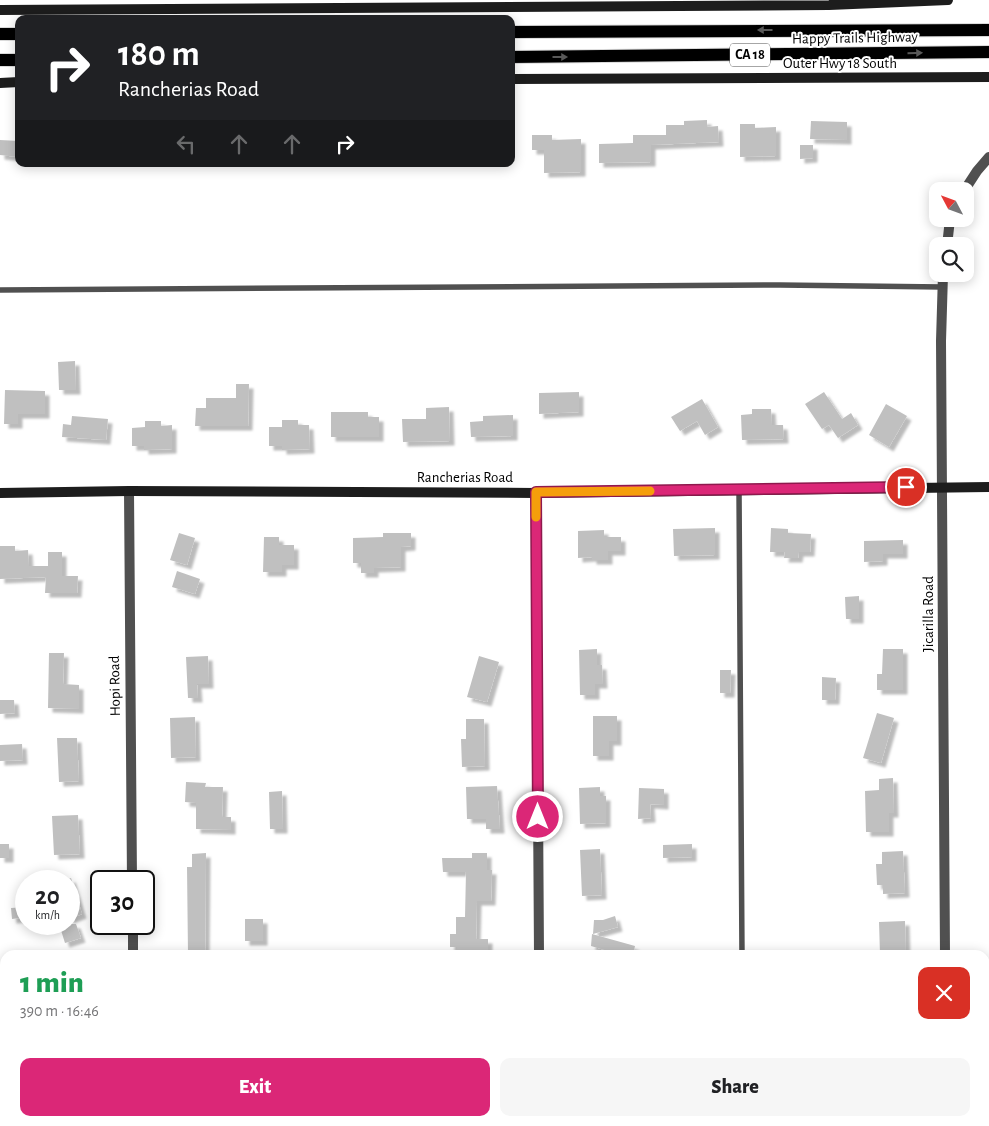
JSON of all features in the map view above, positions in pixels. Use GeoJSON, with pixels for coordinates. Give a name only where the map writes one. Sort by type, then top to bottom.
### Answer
{"type":"FeatureCollection","features":[{"type":"Feature","properties":{"kind":"main road","name":"Happy Trails Highway"},"geometry":{"type":"LineString","coordinates":[[515,32],[989,30]]}},
{"type":"Feature","properties":{"kind":"main road"},"geometry":{"type":"LineString","coordinates":[[0,34],[15,34]]}},
{"type":"Feature","properties":{"kind":"main road","name":"Happy Trails Highway"},"geometry":{"type":"LineString","coordinates":[[515,57],[989,52]]}},
{"type":"Feature","properties":{"kind":"main road"},"geometry":{"type":"LineString","coordinates":[[0,60],[15,60]]}},
{"type":"Feature","properties":{"kind":"street"},"geometry":{"type":"LineString","coordinates":[[0,10],[819,5],[948,0]]}},
{"type":"Feature","properties":{"kind":"street","name":"Outer Hwy 18 South"},"geometry":{"type":"LineString","coordinates":[[515,79],[989,77]]}},
{"type":"Feature","properties":{"kind":"street"},"geometry":{"type":"LineString","coordinates":[[0,83],[15,82]]}},
{"type":"Feature","properties":{"kind":"street"},"geometry":{"type":"LineString","coordinates":[[970,182],[989,157]]}},
{"type":"Feature","properties":{"kind":"street","name":"Jicarilla Road"},"geometry":{"type":"LineString","coordinates":[[942,282],[941,342],[945,950]]}},
{"type":"Feature","properties":{"kind":"street","name":"Rancherias Road"},"geometry":{"type":"LineString","coordinates":[[0,493],[129,491],[536,492],[989,487]]}},
{"type":"Feature","properties":{"kind":"street","name":"Hopi Road"},"geometry":{"type":"LineString","coordinates":[[129,491],[132,870]]}},
{"type":"Feature","properties":{"kind":"street"},"geometry":{"type":"LineString","coordinates":[[536,492],[539,950]]}},
{"type":"Feature","properties":{"kind":"street"},"geometry":{"type":"LineString","coordinates":[[133,935],[133,950]]}},
{"type":"Feature","properties":{"kind":"lane"},"geometry":{"type":"LineString","coordinates":[[0,290],[770,286],[942,287]]}},
{"type":"Feature","properties":{"kind":"lane"},"geometry":{"type":"LineString","coordinates":[[738,490],[742,950]]}},
{"type":"Feature","properties":{"kind":"building"},"geometry":{"type":"Polygon","coordinates":[[[707,120],[707,127],[718,126],[719,142],[651,145],[651,162],[599,163],[599,144],[633,143],[633,135],[666,135],[666,125],[684,125],[684,121],[707,120]]]}},
{"type":"Feature","properties":{"kind":"building"},"geometry":{"type":"Polygon","coordinates":[[[811,121],[847,122],[847,140],[810,139],[811,121]]]}},
{"type":"Feature","properties":{"kind":"building"},"geometry":{"type":"Polygon","coordinates":[[[740,124],[755,124],[755,128],[776,127],[776,156],[740,157],[740,124]]]}},
{"type":"Feature","properties":{"kind":"building"},"geometry":{"type":"Polygon","coordinates":[[[532,135],[552,135],[552,140],[581,139],[581,172],[544,173],[544,150],[532,150],[532,135]]]}},
{"type":"Feature","properties":{"kind":"building"},"geometry":{"type":"Polygon","coordinates":[[[0,140],[15,141],[15,157],[0,155],[0,140]]]}},
{"type":"Feature","properties":{"kind":"building"},"geometry":{"type":"Polygon","coordinates":[[[800,145],[813,145],[813,158],[800,159],[800,145]]]}},
{"type":"Feature","properties":{"kind":"building"},"geometry":{"type":"Polygon","coordinates":[[[75,361],[76,390],[59,390],[58,362],[75,361]]]}},
{"type":"Feature","properties":{"kind":"building"},"geometry":{"type":"Polygon","coordinates":[[[236,384],[249,384],[248,426],[195,426],[196,408],[206,408],[206,398],[236,398],[236,384]]]}},
{"type":"Feature","properties":{"kind":"building"},"geometry":{"type":"Polygon","coordinates":[[[5,390],[45,391],[45,414],[18,414],[18,424],[4,424],[5,390]]]}},
{"type":"Feature","properties":{"kind":"building"},"geometry":{"type":"Polygon","coordinates":[[[579,392],[579,412],[539,414],[539,393],[579,392]]]}},
{"type":"Feature","properties":{"kind":"building"},"geometry":{"type":"Polygon","coordinates":[[[824,392],[842,419],[851,413],[858,425],[838,438],[829,425],[822,429],[805,404],[824,392]]]}},
{"type":"Feature","properties":{"kind":"building"},"geometry":{"type":"Polygon","coordinates":[[[702,399],[718,427],[705,435],[697,421],[680,431],[671,417],[702,399]]]}},
{"type":"Feature","properties":{"kind":"building"},"geometry":{"type":"Polygon","coordinates":[[[886,404],[907,416],[889,447],[869,435],[886,404]]]}},
{"type":"Feature","properties":{"kind":"building"},"geometry":{"type":"Polygon","coordinates":[[[449,407],[450,441],[403,442],[402,419],[426,419],[426,408],[449,407]]]}},
{"type":"Feature","properties":{"kind":"building"},"geometry":{"type":"Polygon","coordinates":[[[752,409],[771,409],[772,425],[783,425],[784,439],[742,440],[741,415],[752,414],[752,409]]]}},
{"type":"Feature","properties":{"kind":"building"},"geometry":{"type":"Polygon","coordinates":[[[331,412],[368,412],[368,417],[379,417],[379,437],[331,437],[331,412]]]}},
{"type":"Feature","properties":{"kind":"building"},"geometry":{"type":"Polygon","coordinates":[[[513,415],[513,436],[471,437],[470,422],[483,421],[483,416],[513,415]]]}},
{"type":"Feature","properties":{"kind":"building"},"geometry":{"type":"Polygon","coordinates":[[[72,416],[108,419],[106,440],[62,437],[63,424],[71,425],[72,416]]]}},
{"type":"Feature","properties":{"kind":"building"},"geometry":{"type":"Polygon","coordinates":[[[282,420],[298,420],[298,425],[309,425],[310,449],[282,450],[282,446],[269,446],[269,427],[282,427],[282,420]]]}},
{"type":"Feature","properties":{"kind":"building"},"geometry":{"type":"Polygon","coordinates":[[[145,421],[161,421],[161,426],[172,425],[172,449],[144,450],[144,446],[132,446],[132,428],[145,427],[145,421]]]}},
{"type":"Feature","properties":{"kind":"building"},"geometry":{"type":"Polygon","coordinates":[[[715,528],[715,555],[674,556],[673,529],[715,528]]]}},
{"type":"Feature","properties":{"kind":"building"},"geometry":{"type":"Polygon","coordinates":[[[771,528],[788,529],[788,533],[811,534],[810,552],[799,552],[798,558],[784,558],[785,552],[770,552],[771,528]]]}},
{"type":"Feature","properties":{"kind":"building"},"geometry":{"type":"Polygon","coordinates":[[[604,530],[604,537],[621,537],[621,551],[608,551],[608,560],[592,560],[592,557],[578,558],[578,531],[604,530]]]}},
{"type":"Feature","properties":{"kind":"building"},"geometry":{"type":"Polygon","coordinates":[[[179,533],[195,538],[187,565],[170,560],[179,533]]]}},
{"type":"Feature","properties":{"kind":"building"},"geometry":{"type":"Polygon","coordinates":[[[383,533],[411,533],[411,546],[401,547],[401,567],[374,568],[374,573],[361,573],[361,563],[353,563],[353,538],[383,537],[383,533]]]}},
{"type":"Feature","properties":{"kind":"building"},"geometry":{"type":"Polygon","coordinates":[[[264,537],[279,537],[279,545],[294,545],[294,565],[282,565],[282,572],[263,572],[264,537]]]}},
{"type":"Feature","properties":{"kind":"building"},"geometry":{"type":"Polygon","coordinates":[[[903,540],[903,554],[883,554],[883,561],[864,562],[864,541],[903,540]]]}},
{"type":"Feature","properties":{"kind":"building"},"geometry":{"type":"Polygon","coordinates":[[[0,546],[15,546],[15,551],[28,550],[29,566],[48,566],[48,552],[62,552],[62,576],[78,576],[77,593],[45,593],[46,577],[0,579],[0,546]]]}},
{"type":"Feature","properties":{"kind":"building"},"geometry":{"type":"Polygon","coordinates":[[[177,571],[200,579],[195,594],[172,587],[177,571]]]}},
{"type":"Feature","properties":{"kind":"building"},"geometry":{"type":"Polygon","coordinates":[[[859,596],[859,619],[846,619],[845,597],[859,596]]]}},
{"type":"Feature","properties":{"kind":"building"},"geometry":{"type":"Polygon","coordinates":[[[597,649],[597,665],[602,665],[603,684],[595,684],[595,695],[580,695],[579,650],[597,649]]]}},
{"type":"Feature","properties":{"kind":"building"},"geometry":{"type":"Polygon","coordinates":[[[883,649],[903,649],[903,690],[877,690],[877,674],[882,674],[883,649]]]}},
{"type":"Feature","properties":{"kind":"building"},"geometry":{"type":"Polygon","coordinates":[[[49,653],[64,653],[63,684],[79,685],[79,709],[48,708],[49,653]]]}},
{"type":"Feature","properties":{"kind":"building"},"geometry":{"type":"Polygon","coordinates":[[[208,656],[209,684],[197,684],[198,698],[188,698],[186,657],[208,656]]]}},
{"type":"Feature","properties":{"kind":"building"},"geometry":{"type":"Polygon","coordinates":[[[479,656],[499,662],[487,702],[467,697],[479,656]]]}},
{"type":"Feature","properties":{"kind":"building"},"geometry":{"type":"Polygon","coordinates":[[[720,670],[731,670],[730,693],[720,693],[720,670]]]}},
{"type":"Feature","properties":{"kind":"building"},"geometry":{"type":"Polygon","coordinates":[[[822,677],[836,678],[835,700],[822,700],[822,677]]]}},
{"type":"Feature","properties":{"kind":"building"},"geometry":{"type":"Polygon","coordinates":[[[0,700],[14,700],[15,713],[0,714],[0,700]]]}},
{"type":"Feature","properties":{"kind":"building"},"geometry":{"type":"Polygon","coordinates":[[[877,713],[894,718],[881,763],[863,758],[877,713]]]}},
{"type":"Feature","properties":{"kind":"building"},"geometry":{"type":"Polygon","coordinates":[[[593,716],[617,716],[617,741],[609,741],[609,756],[593,756],[593,716]]]}},
{"type":"Feature","properties":{"kind":"building"},"geometry":{"type":"Polygon","coordinates":[[[195,717],[196,757],[171,758],[170,718],[195,717]]]}},
{"type":"Feature","properties":{"kind":"building"},"geometry":{"type":"Polygon","coordinates":[[[466,719],[484,719],[485,766],[462,767],[461,739],[466,739],[466,719]]]}},
{"type":"Feature","properties":{"kind":"building"},"geometry":{"type":"Polygon","coordinates":[[[57,738],[77,738],[79,781],[59,782],[57,738]]]}},
{"type":"Feature","properties":{"kind":"building"},"geometry":{"type":"Polygon","coordinates":[[[22,744],[23,760],[0,761],[0,745],[22,744]]]}},
{"type":"Feature","properties":{"kind":"building"},"geometry":{"type":"Polygon","coordinates":[[[893,778],[894,813],[889,813],[889,832],[866,832],[865,791],[879,790],[879,779],[893,778]]]}},
{"type":"Feature","properties":{"kind":"building"},"geometry":{"type":"Polygon","coordinates":[[[186,782],[206,783],[205,787],[223,787],[222,817],[231,817],[231,830],[196,829],[196,803],[185,802],[186,782]]]}},
{"type":"Feature","properties":{"kind":"building"},"geometry":{"type":"Polygon","coordinates":[[[497,786],[500,829],[486,829],[486,819],[467,819],[466,787],[497,786]]]}},
{"type":"Feature","properties":{"kind":"building"},"geometry":{"type":"Polygon","coordinates":[[[600,787],[600,796],[606,796],[606,823],[580,824],[579,788],[600,787]]]}},
{"type":"Feature","properties":{"kind":"building"},"geometry":{"type":"Polygon","coordinates":[[[639,788],[664,789],[664,805],[650,804],[651,818],[638,819],[639,788]]]}},
{"type":"Feature","properties":{"kind":"building"},"geometry":{"type":"Polygon","coordinates":[[[282,791],[283,829],[270,829],[269,792],[282,791]]]}},
{"type":"Feature","properties":{"kind":"building"},"geometry":{"type":"Polygon","coordinates":[[[78,815],[80,854],[54,855],[52,816],[78,815]]]}},
{"type":"Feature","properties":{"kind":"building"},"geometry":{"type":"Polygon","coordinates":[[[0,844],[9,844],[9,858],[0,858],[0,844]]]}},
{"type":"Feature","properties":{"kind":"building"},"geometry":{"type":"Polygon","coordinates":[[[692,844],[692,857],[663,858],[663,845],[692,844]]]}},
{"type":"Feature","properties":{"kind":"building"},"geometry":{"type":"Polygon","coordinates":[[[600,849],[602,895],[582,896],[580,850],[600,849]]]}},
{"type":"Feature","properties":{"kind":"building"},"geometry":{"type":"Polygon","coordinates":[[[903,851],[905,893],[883,894],[883,885],[877,885],[876,864],[882,864],[882,852],[903,851]]]}},
{"type":"Feature","properties":{"kind":"building"},"geometry":{"type":"Polygon","coordinates":[[[206,853],[205,950],[188,950],[187,867],[192,867],[192,854],[206,853]]]}},
{"type":"Feature","properties":{"kind":"building"},"geometry":{"type":"Polygon","coordinates":[[[472,853],[487,853],[487,870],[492,870],[491,901],[477,901],[476,939],[488,939],[488,950],[457,950],[457,947],[450,947],[450,934],[456,934],[456,917],[465,917],[466,872],[443,872],[442,858],[472,858],[472,853]]]}},
{"type":"Feature","properties":{"kind":"building"},"geometry":{"type":"Polygon","coordinates":[[[11,908],[15,908],[15,919],[12,919],[11,908]]]}},
{"type":"Feature","properties":{"kind":"building"},"geometry":{"type":"Polygon","coordinates":[[[615,916],[618,927],[593,934],[594,920],[603,920],[615,916]]]}},
{"type":"Feature","properties":{"kind":"building"},"geometry":{"type":"Polygon","coordinates":[[[245,919],[263,919],[263,941],[245,941],[245,919]]]}},
{"type":"Feature","properties":{"kind":"building"},"geometry":{"type":"Polygon","coordinates":[[[905,921],[906,950],[880,950],[879,922],[905,921]]]}},
{"type":"Feature","properties":{"kind":"building"},"geometry":{"type":"Polygon","coordinates":[[[592,934],[635,946],[634,950],[605,950],[591,946],[592,934]]]}},
{"type":"Feature","properties":{"kind":"building"},"geometry":{"type":"Polygon","coordinates":[[[62,935],[80,935],[81,938],[65,943],[62,935]]]}},
{"type":"Feature","properties":{"kind":"slow traffic"},"geometry":{"type":"LineString","coordinates":[[536,517],[536,492],[650,491]]}},
{"type":"Feature","properties":{"kind":"route"},"geometry":{"type":"LineString","coordinates":[[538,817],[536,492],[906,487]]}}]}
